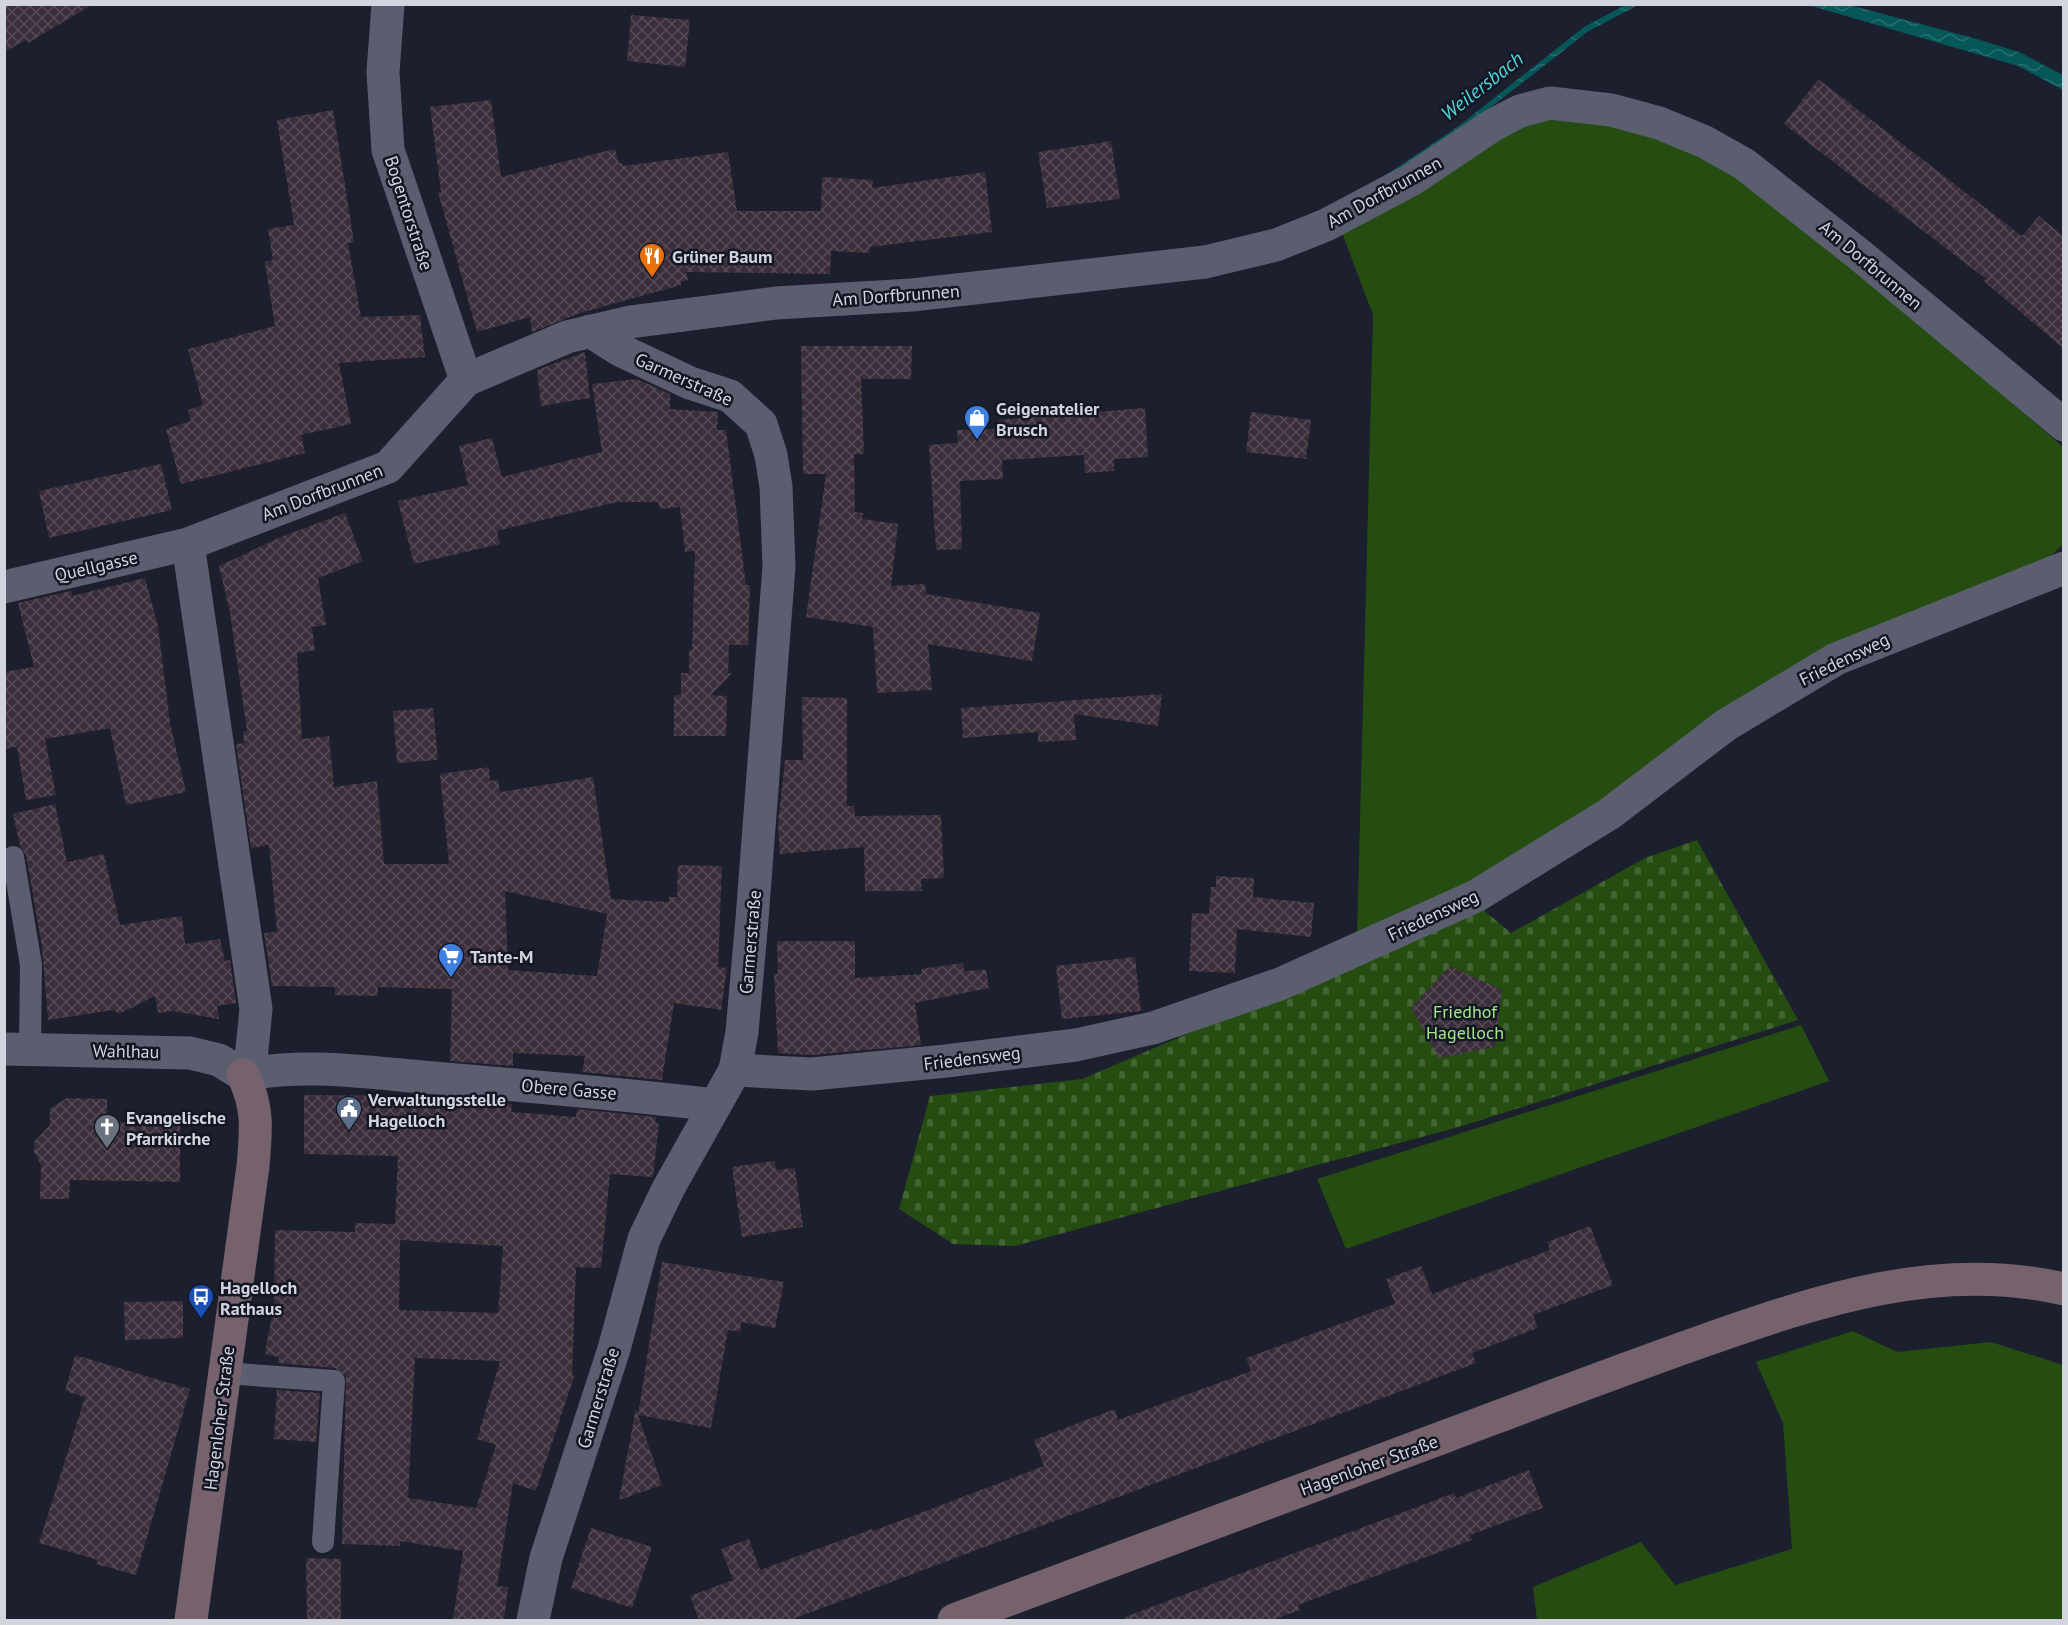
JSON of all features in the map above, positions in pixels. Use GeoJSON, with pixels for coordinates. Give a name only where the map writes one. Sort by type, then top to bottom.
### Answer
{"type":"FeatureCollection","features":[{"type":"Feature","properties":{"kind":"street","name":"Bogentorstraße"},"geometry":{"type":"LineString","coordinates":[[388,4],[383,72],[388,150],[466,380]]}},
{"type":"Feature","properties":{"kind":"street","name":"Am Dorfbrunnen"},"geometry":{"type":"LineString","coordinates":[[188,544],[388,468],[466,380],[543,345],[590,331],[671,316],[776,303],[912,295],[1205,262],[1276,244],[1326,225],[1411,180],[1493,125],[1520,111],[1550,104],[1611,110],[1659,123],[1705,142],[1744,164],[1861,256],[2064,425]]}},
{"type":"Feature","properties":{"kind":"street","name":"Garmerstraße"},"geometry":{"type":"LineString","coordinates":[[533,1620],[546,1558],[614,1349],[644,1239],[668,1189],[735,1070],[742,1032],[777,606],[779,520],[771,455],[761,424],[730,396],[680,378],[620,350],[590,331]]}},
{"type":"Feature","properties":{"kind":"street","name":"Quellgasse"},"geometry":{"type":"LineString","coordinates":[[4,587],[188,544]]}},
{"type":"Feature","properties":{"kind":"street"},"geometry":{"type":"LineString","coordinates":[[188,544],[256,1009],[251,1059],[243,1076]]}},
{"type":"Feature","properties":{"kind":"street","name":"Friedensweg"},"geometry":{"type":"LineString","coordinates":[[735,1070],[823,1073],[1076,1045],[1153,1028],[1280,984],[1486,890],[1609,814],[1726,725],[1836,659],[2064,568]]}},
{"type":"Feature","properties":{"kind":"street","name":"Wahlhau"},"geometry":{"type":"LineString","coordinates":[[17,1049],[190,1053],[219,1060],[243,1076]]}},
{"type":"Feature","properties":{"kind":"street","name":"Obere Gasse"},"geometry":{"type":"LineString","coordinates":[[243,1076],[266,1070],[315,1068],[534,1086],[715,1105]]}},
{"type":"Feature","properties":{"kind":"street","name":"Hagenloher Straße"},"geometry":{"type":"LineString","coordinates":[[191,1620],[195,1580],[206,1527],[256,1134],[253,1096],[243,1076]]}},
{"type":"Feature","properties":{"kind":"street","name":"Hagenloher Straße"},"geometry":{"type":"LineString","coordinates":[[954,1620],[1648,1360],[1785,1312],[1880,1287],[1921,1281],[1961,1278],[2010,1280],[2064,1289]]}},
{"type":"Feature","properties":{"kind":"lane"},"geometry":{"type":"LineString","coordinates":[[13,857],[31,965],[17,1049]]}},
{"type":"Feature","properties":{"kind":"lane"},"geometry":{"type":"LineString","coordinates":[[224,1373],[334,1381],[323,1542]]}},
{"type":"Feature","properties":{"kind":"green space"},"geometry":{"type":"Polygon","coordinates":[[[1521,114],[1657,130],[1775,196],[2063,447],[2063,544],[2038,569],[1833,647],[1604,809],[1470,890],[1357,938],[1373,315],[1339,225],[1521,114]]]}},
{"type":"Feature","properties":{"kind":"green space","name":"Friedhof Hagelloch"},"geometry":{"type":"Polygon","coordinates":[[[1697,840],[1798,1020],[1459,1127],[1015,1246],[953,1244],[899,1209],[930,1096],[1082,1079],[1481,908],[1511,933],[1645,858],[1697,840]]]}},
{"type":"Feature","properties":{"kind":"green space"},"geometry":{"type":"Polygon","coordinates":[[[1801,1025],[1829,1081],[1346,1249],[1317,1179],[1801,1025]]]}},
{"type":"Feature","properties":{"kind":"green space"},"geometry":{"type":"Polygon","coordinates":[[[1853,1331],[1897,1352],[1991,1342],[2063,1365],[2063,1620],[1537,1620],[1533,1587],[1641,1542],[1675,1585],[1792,1549],[1783,1423],[1756,1362],[1853,1331]]]}},
{"type":"Feature","properties":{"kind":"water"},"geometry":{"type":"Polygon","coordinates":[[[1625,5],[1638,5],[1587,32],[1462,130],[1339,207],[1460,125],[1584,27],[1625,5]]]}},
{"type":"Feature","properties":{"kind":"water"},"geometry":{"type":"Polygon","coordinates":[[[1808,5],[1849,5],[2019,52],[2063,75],[2063,90],[2018,66],[1808,5]]]}},
{"type":"Feature","properties":{"kind":"building"},"geometry":{"type":"Polygon","coordinates":[[[4,4],[93,4],[28,43],[26,40],[4,52],[4,4]]]}},
{"type":"Feature","properties":{"kind":"building"},"geometry":{"type":"Polygon","coordinates":[[[631,15],[690,20],[685,67],[627,61],[631,15]]]}},
{"type":"Feature","properties":{"kind":"building"},"geometry":{"type":"Polygon","coordinates":[[[1818,79],[2022,236],[2039,216],[2064,237],[2064,349],[1984,281],[1986,279],[1784,124],[1818,79]]]}},
{"type":"Feature","properties":{"kind":"building"},"geometry":{"type":"Polygon","coordinates":[[[491,100],[501,177],[615,149],[619,163],[623,166],[728,152],[737,211],[821,211],[822,177],[873,180],[872,188],[985,172],[992,232],[870,247],[869,253],[831,251],[830,274],[686,272],[688,280],[681,282],[681,285],[580,313],[532,332],[530,317],[477,332],[438,192],[441,192],[430,107],[491,100]]]}},
{"type":"Feature","properties":{"kind":"building"},"geometry":{"type":"Polygon","coordinates":[[[333,110],[354,242],[348,243],[361,317],[420,315],[425,357],[339,363],[351,424],[301,435],[305,453],[181,484],[166,429],[191,421],[188,410],[203,405],[188,349],[275,326],[265,262],[273,260],[268,229],[294,225],[277,120],[333,110]]]}},
{"type":"Feature","properties":{"kind":"building"},"geometry":{"type":"Polygon","coordinates":[[[1111,141],[1120,199],[1047,208],[1038,152],[1111,141]]]}},
{"type":"Feature","properties":{"kind":"building"},"geometry":{"type":"Polygon","coordinates":[[[801,346],[912,346],[911,379],[861,379],[864,454],[854,454],[855,512],[863,513],[862,519],[898,524],[891,586],[925,584],[926,594],[1040,613],[1032,661],[928,644],[932,690],[877,693],[873,627],[806,617],[826,474],[803,474],[801,346]]]}},
{"type":"Feature","properties":{"kind":"building"},"geometry":{"type":"Polygon","coordinates":[[[585,352],[590,398],[541,406],[537,370],[585,352]]]}},
{"type":"Feature","properties":{"kind":"building"},"geometry":{"type":"Polygon","coordinates":[[[637,379],[670,394],[670,409],[718,412],[717,430],[726,430],[746,585],[750,585],[748,645],[729,645],[728,673],[732,673],[711,695],[727,696],[726,736],[674,736],[674,695],[681,695],[681,673],[689,673],[689,650],[692,650],[695,551],[685,552],[680,507],[660,509],[658,502],[617,502],[497,531],[500,544],[414,564],[398,501],[468,485],[459,446],[492,438],[502,477],[602,452],[592,384],[637,379]]]}},
{"type":"Feature","properties":{"kind":"building"},"geometry":{"type":"Polygon","coordinates":[[[1145,408],[1148,457],[1114,459],[1114,471],[1085,473],[1084,455],[1002,460],[1003,479],[960,481],[962,549],[936,550],[929,445],[958,443],[957,430],[999,429],[998,420],[1145,408]]]}},
{"type":"Feature","properties":{"kind":"building"},"geometry":{"type":"Polygon","coordinates":[[[1251,412],[1311,420],[1306,459],[1246,452],[1251,412]]]}},
{"type":"Feature","properties":{"kind":"building"},"geometry":{"type":"Polygon","coordinates":[[[161,464],[172,510],[49,538],[39,491],[161,464]]]}},
{"type":"Feature","properties":{"kind":"building"},"geometry":{"type":"Polygon","coordinates":[[[345,513],[363,561],[318,578],[326,625],[312,627],[315,650],[297,653],[302,739],[329,736],[334,787],[377,781],[384,864],[449,864],[440,774],[489,767],[490,781],[498,780],[500,792],[593,777],[611,899],[669,902],[669,897],[677,897],[678,865],[722,866],[718,967],[727,968],[721,1010],[674,1003],[662,1080],[582,1072],[585,1056],[513,1053],[513,1066],[450,1061],[452,989],[378,987],[378,996],[335,995],[335,987],[272,986],[264,933],[277,932],[269,845],[251,848],[236,744],[244,743],[243,731],[247,731],[230,613],[219,566],[283,536],[345,513]],[[505,891],[508,970],[597,976],[607,914],[505,891]]]}},
{"type":"Feature","properties":{"kind":"building"},"geometry":{"type":"Polygon","coordinates":[[[145,578],[158,626],[170,723],[186,792],[126,805],[110,728],[45,739],[56,795],[26,800],[17,747],[4,749],[4,672],[34,667],[18,603],[71,591],[72,596],[145,578]]]}},
{"type":"Feature","properties":{"kind":"building"},"geometry":{"type":"Polygon","coordinates":[[[1162,694],[1158,726],[1074,714],[1076,740],[1038,742],[1038,732],[963,738],[961,708],[1162,694]]]}},
{"type":"Feature","properties":{"kind":"building"},"geometry":{"type":"Polygon","coordinates":[[[802,697],[847,698],[847,806],[854,806],[855,816],[941,815],[944,878],[921,879],[922,891],[865,891],[864,847],[780,854],[778,823],[785,760],[803,760],[802,697]]]}},
{"type":"Feature","properties":{"kind":"building"},"geometry":{"type":"Polygon","coordinates":[[[433,708],[438,760],[397,763],[393,711],[433,708]]]}},
{"type":"Feature","properties":{"kind":"building"},"geometry":{"type":"Polygon","coordinates":[[[55,804],[67,862],[104,854],[120,925],[182,916],[185,944],[220,939],[225,961],[230,960],[236,1003],[217,1006],[219,1019],[173,1011],[158,1013],[155,996],[119,1014],[113,1010],[48,1020],[42,947],[26,855],[20,846],[13,814],[55,804]]]}},
{"type":"Feature","properties":{"kind":"building"},"geometry":{"type":"Polygon","coordinates":[[[1216,876],[1254,878],[1253,897],[1314,903],[1311,937],[1237,929],[1235,973],[1189,971],[1192,913],[1209,914],[1211,887],[1216,887],[1216,876]]]}},
{"type":"Feature","properties":{"kind":"building"},"geometry":{"type":"Polygon","coordinates":[[[777,941],[855,941],[855,978],[922,974],[921,969],[963,963],[964,971],[986,970],[989,988],[915,1003],[921,1045],[812,1055],[778,1053],[774,974],[778,974],[777,941]]]}},
{"type":"Feature","properties":{"kind":"building"},"geometry":{"type":"Polygon","coordinates":[[[1135,957],[1141,1011],[1062,1019],[1056,966],[1135,957]]]}},
{"type":"Feature","properties":{"kind":"building"},"geometry":{"type":"Polygon","coordinates":[[[1450,966],[1502,990],[1495,1047],[1439,1058],[1411,1008],[1450,966]]]}},
{"type":"Feature","properties":{"kind":"building"},"geometry":{"type":"Polygon","coordinates":[[[304,1095],[422,1096],[512,1104],[511,1112],[576,1117],[577,1109],[656,1117],[655,1123],[659,1123],[653,1177],[610,1174],[601,1268],[576,1267],[572,1374],[574,1377],[536,1491],[513,1483],[497,1586],[508,1587],[504,1620],[453,1620],[463,1551],[400,1541],[400,1546],[342,1544],[346,1376],[335,1368],[278,1363],[279,1357],[265,1354],[274,1303],[275,1230],[355,1232],[355,1223],[395,1224],[398,1156],[304,1154],[304,1095]],[[400,1240],[399,1310],[498,1313],[503,1246],[400,1240]],[[415,1358],[408,1498],[476,1508],[496,1445],[477,1439],[500,1361],[415,1358]]]}},
{"type":"Feature","properties":{"kind":"building","name":"Evangelische Pfarrkirche"},"geometry":{"type":"Polygon","coordinates":[[[67,1098],[107,1099],[107,1122],[180,1122],[180,1182],[70,1180],[69,1199],[40,1199],[41,1165],[34,1152],[34,1142],[50,1125],[50,1109],[67,1098]]]}},
{"type":"Feature","properties":{"kind":"building"},"geometry":{"type":"Polygon","coordinates":[[[775,1161],[776,1170],[795,1168],[803,1227],[742,1237],[732,1167],[775,1161]]]}},
{"type":"Feature","properties":{"kind":"building"},"geometry":{"type":"Polygon","coordinates":[[[1590,1226],[1613,1285],[1533,1315],[1538,1328],[1472,1353],[1476,1363],[790,1620],[699,1620],[690,1596],[733,1580],[721,1549],[749,1539],[760,1570],[872,1529],[873,1531],[1044,1466],[1034,1440],[1115,1409],[1118,1420],[1251,1371],[1246,1358],[1395,1304],[1386,1279],[1421,1266],[1432,1294],[1550,1250],[1547,1242],[1590,1226]]]}},
{"type":"Feature","properties":{"kind":"building"},"geometry":{"type":"Polygon","coordinates":[[[662,1262],[784,1282],[775,1328],[741,1322],[740,1332],[728,1330],[711,1428],[638,1415],[662,1262]]]}},
{"type":"Feature","properties":{"kind":"building"},"geometry":{"type":"Polygon","coordinates":[[[183,1301],[183,1338],[125,1340],[124,1302],[183,1301]]]}},
{"type":"Feature","properties":{"kind":"building"},"geometry":{"type":"Polygon","coordinates":[[[75,1355],[190,1389],[136,1575],[96,1564],[98,1560],[39,1543],[85,1397],[65,1391],[75,1355]]]}},
{"type":"Feature","properties":{"kind":"building"},"geometry":{"type":"Polygon","coordinates":[[[277,1390],[320,1393],[316,1442],[274,1439],[277,1390]]]}},
{"type":"Feature","properties":{"kind":"building"},"geometry":{"type":"Polygon","coordinates":[[[636,1408],[662,1485],[619,1500],[636,1408]]]}},
{"type":"Feature","properties":{"kind":"building"},"geometry":{"type":"Polygon","coordinates":[[[1529,1470],[1543,1508],[1470,1535],[1472,1540],[1298,1605],[1300,1610],[1272,1620],[1126,1620],[1125,1617],[1454,1493],[1456,1498],[1529,1470]]]}},
{"type":"Feature","properties":{"kind":"building"},"geometry":{"type":"Polygon","coordinates":[[[591,1528],[652,1547],[632,1608],[571,1588],[591,1528]]]}},
{"type":"Feature","properties":{"kind":"building"},"geometry":{"type":"Polygon","coordinates":[[[306,1558],[341,1559],[341,1620],[307,1620],[306,1558]]]}},
{"type":"Feature","properties":{"kind":"place","name":"Grüner Baum"},"geometry":{"type":"Point","coordinates":[652,279]}},
{"type":"Feature","properties":{"kind":"place","name":"Geigenatelier Brusch"},"geometry":{"type":"Point","coordinates":[977,441]}},
{"type":"Feature","properties":{"kind":"place","name":"Tante-M"},"geometry":{"type":"Point","coordinates":[451,979]}},
{"type":"Feature","properties":{"kind":"place","name":"Verwaltungsstelle Hagelloch"},"geometry":{"type":"Point","coordinates":[349,1132]}},
{"type":"Feature","properties":{"kind":"place","name":"Evangelische Pfarrkirche"},"geometry":{"type":"Point","coordinates":[107,1150]}},
{"type":"Feature","properties":{"kind":"place","name":"Hagelloch Rathaus"},"geometry":{"type":"Point","coordinates":[201,1320]}},
{"type":"Feature","properties":{"kind":"water label","name":"Weilersbach"},"geometry":{"type":"Point","coordinates":[1482,86]}}]}
